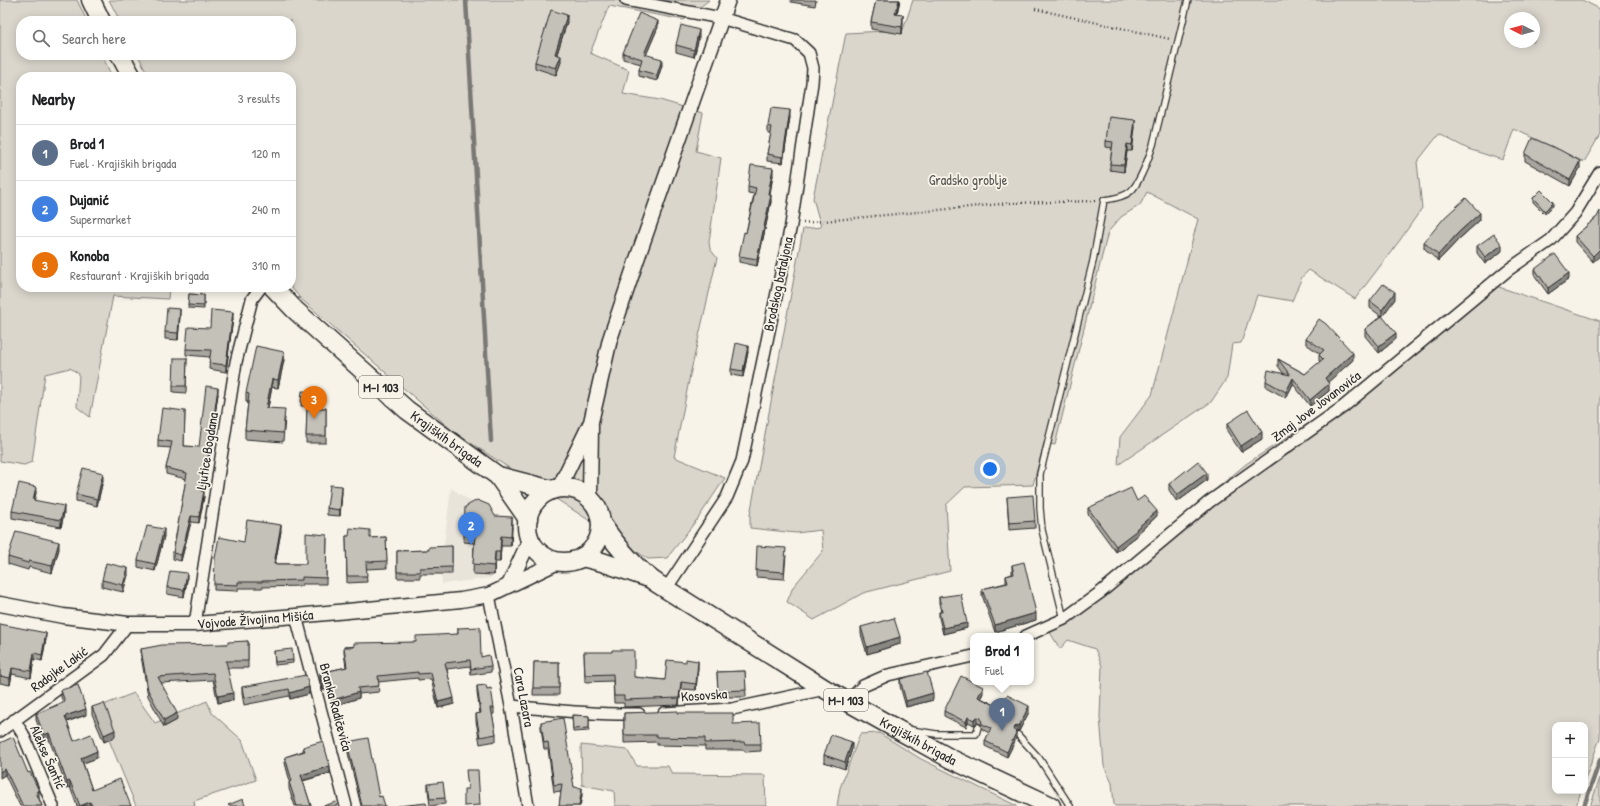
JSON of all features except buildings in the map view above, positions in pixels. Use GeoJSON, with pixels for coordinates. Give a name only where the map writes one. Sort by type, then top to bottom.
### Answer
{"type":"FeatureCollection","features":[{"type":"Feature","properties":{"kind":"main road"},"geometry":{"type":"LineString","coordinates":[[91,0],[99,16]]}},
{"type":"Feature","properties":{"kind":"main road"},"geometry":{"type":"LineString","coordinates":[[123,60],[129,72]]}},
{"type":"Feature","properties":{"kind":"main road","name":"Krajiških brigada"},"geometry":{"type":"LineString","coordinates":[[278,292],[295,310],[406,410],[498,476],[528,519]]}},
{"type":"Feature","properties":{"kind":"main road","name":"Krajiških brigada"},"geometry":{"type":"LineString","coordinates":[[498,476],[556,489]]}},
{"type":"Feature","properties":{"kind":"main road","name":"M-I 103"},"geometry":{"type":"LineString","coordinates":[[530,539],[528,533],[528,519],[531,509],[536,501],[544,494],[556,489],[570,489],[581,492],[596,506],[600,514],[601,523]]}},
{"type":"Feature","properties":{"kind":"main road"},"geometry":{"type":"LineString","coordinates":[[582,557],[593,549],[599,537],[601,523]]}},
{"type":"Feature","properties":{"kind":"main road","name":"Krajiških brigada"},"geometry":{"type":"LineString","coordinates":[[601,523],[614,542],[648,578]]}},
{"type":"Feature","properties":{"kind":"main road"},"geometry":{"type":"LineString","coordinates":[[530,539],[543,555],[558,562]]}},
{"type":"Feature","properties":{"kind":"main road","name":"Krajiških brigada"},"geometry":{"type":"LineString","coordinates":[[582,557],[602,562],[648,578],[825,688],[893,727],[951,759],[1051,806]]}},
{"type":"Feature","properties":{"kind":"main road","name":"M-I 103"},"geometry":{"type":"LineString","coordinates":[[558,562],[572,561],[582,557]]}},
{"type":"Feature","properties":{"kind":"street","name":"Brodskog bataljona"},"geometry":{"type":"LineString","coordinates":[[626,0],[721,18],[795,40],[809,53],[813,68],[790,225],[742,461],[727,497],[666,589]]}},
{"type":"Feature","properties":{"kind":"street"},"geometry":{"type":"LineString","coordinates":[[590,499],[591,422],[610,339],[728,0]]}},
{"type":"Feature","properties":{"kind":"street","name":"Zmaj Jove Jovanovića"},"geometry":{"type":"LineString","coordinates":[[1033,633],[1064,620],[1101,592],[1209,502],[1343,407],[1508,270],[1551,240],[1575,213],[1600,172]]}},
{"type":"Feature","properties":{"kind":"street","name":"Ljutice Bogdana"},"geometry":{"type":"LineString","coordinates":[[195,624],[236,362],[252,299],[257,292]]}},
{"type":"Feature","properties":{"kind":"street"},"geometry":{"type":"LineString","coordinates":[[556,489],[591,422]]}},
{"type":"Feature","properties":{"kind":"street"},"geometry":{"type":"LineString","coordinates":[[510,585],[530,539]]}},
{"type":"Feature","properties":{"kind":"street","name":"Vojvode Živojina Mišića"},"geometry":{"type":"LineString","coordinates":[[0,604],[63,616],[128,624],[195,624],[461,600],[489,595],[558,562]]}},
{"type":"Feature","properties":{"kind":"street","name":"Cara Lazara"},"geometry":{"type":"LineString","coordinates":[[489,595],[511,706],[528,806]]}},
{"type":"Feature","properties":{"kind":"street","name":"Branka Radičevića"},"geometry":{"type":"LineString","coordinates":[[296,616],[346,806]]}},
{"type":"Feature","properties":{"kind":"street","name":"Radojke Lakić"},"geometry":{"type":"LineString","coordinates":[[0,731],[104,655],[128,624]]}},
{"type":"Feature","properties":{"kind":"street"},"geometry":{"type":"LineString","coordinates":[[848,701],[863,686],[888,675],[970,657]]}},
{"type":"Feature","properties":{"kind":"street","name":"Kosovska"},"geometry":{"type":"LineString","coordinates":[[511,706],[616,714],[680,712],[732,709],[825,688]]}},
{"type":"Feature","properties":{"kind":"street","name":"Alekse Šantić"},"geometry":{"type":"LineString","coordinates":[[14,720],[23,734],[53,806]]}},
{"type":"Feature","properties":{"kind":"lane"},"geometry":{"type":"LineString","coordinates":[[1064,620],[1042,530],[1040,508],[1040,474],[1093,261],[1104,200],[1116,199],[1131,191],[1146,165],[1153,145],[1188,0]]}},
{"type":"Feature","properties":{"kind":"lane"},"geometry":{"type":"LineString","coordinates":[[893,727],[952,735],[976,734],[978,728]]}},
{"type":"Feature","properties":{"kind":"lane"},"geometry":{"type":"LineString","coordinates":[[1018,735],[1039,758],[1070,806]]}},
{"type":"Feature","properties":{"kind":"path"},"geometry":{"type":"LineString","coordinates":[[1035,9],[1174,40]]}},
{"type":"Feature","properties":{"kind":"path"},"geometry":{"type":"LineString","coordinates":[[790,225],[1011,203],[1104,200]]}},
{"type":"Feature","properties":{"kind":"shaded area"},"geometry":{"type":"Polygon","coordinates":[[[451,488],[497,519],[491,578],[442,584],[441,569],[451,488]]]}},
{"type":"Feature","properties":{"kind":"green space"},"geometry":{"type":"Polygon","coordinates":[[[0,0],[77,0],[85,16],[16,16],[16,60],[104,60],[110,72],[16,72],[16,292],[169,292],[168,299],[113,296],[90,417],[77,407],[79,374],[70,368],[45,374],[32,462],[24,465],[0,461],[0,0]]]}},
{"type":"Feature","properties":{"kind":"green space"},"geometry":{"type":"Polygon","coordinates":[[[109,0],[709,0],[684,20],[609,6],[590,53],[629,70],[623,94],[660,100],[703,113],[696,151],[721,158],[709,242],[710,249],[717,258],[690,375],[674,457],[725,478],[699,517],[667,558],[648,559],[454,432],[300,298],[295,292],[296,72],[146,72],[140,60],[296,60],[296,16],[117,16],[109,0]]]}},
{"type":"Feature","properties":{"kind":"green space","name":"Gradsko groblje"},"geometry":{"type":"Polygon","coordinates":[[[913,0],[1582,0],[1600,9],[1600,135],[1584,162],[1514,129],[1503,160],[1468,149],[1439,134],[1417,162],[1422,208],[1400,240],[1355,299],[1309,270],[1302,277],[1292,301],[1257,295],[1241,343],[1232,344],[1227,378],[1211,402],[1118,465],[1120,437],[1152,395],[1198,219],[1147,192],[1140,205],[1121,217],[1108,232],[1055,445],[1044,443],[1033,485],[965,487],[946,505],[950,571],[863,593],[814,620],[787,602],[793,587],[823,551],[821,530],[796,533],[750,528],[750,515],[803,229],[821,227],[813,198],[846,33],[903,30],[913,0]]]}},
{"type":"Feature","properties":{"kind":"green space"},"geometry":{"type":"Polygon","coordinates":[[[1493,285],[1600,321],[1600,738],[1588,772],[1588,722],[1552,722],[1552,794],[1580,794],[1576,806],[1115,806],[1112,783],[1104,766],[1100,717],[1102,666],[1095,649],[1068,640],[1060,649],[1048,629],[1246,464],[1387,372],[1493,285]]]}},
{"type":"Feature","properties":{"kind":"green space"},"geometry":{"type":"Polygon","coordinates":[[[134,693],[155,723],[207,701],[212,713],[242,740],[256,780],[194,801],[195,806],[136,806],[96,708],[134,693]]]}},
{"type":"Feature","properties":{"kind":"green space"},"geometry":{"type":"Polygon","coordinates":[[[879,733],[921,759],[1017,806],[837,806],[840,788],[860,734],[879,733]]]}},
{"type":"Feature","properties":{"kind":"green space"},"geometry":{"type":"Polygon","coordinates":[[[581,745],[627,750],[637,766],[668,766],[672,774],[765,775],[766,806],[615,806],[614,791],[582,785],[581,745]]]}},
{"type":"Feature","properties":{"kind":"green space"},"geometry":{"type":"Polygon","coordinates":[[[1600,778],[1600,806],[1590,806],[1600,778]]]}},
{"type":"Feature","properties":{"kind":"waterway"},"geometry":{"type":"LineString","coordinates":[[466,0],[491,441]]}},
{"type":"Feature","properties":{"kind":"waterway"},"geometry":{"type":"LineString","coordinates":[[1584,806],[1600,760]]}},
{"type":"Feature","properties":{"kind":"place","name":"Konoba"},"geometry":{"type":"Point","coordinates":[314,419]}},
{"type":"Feature","properties":{"kind":"place","name":"Dujanić"},"geometry":{"type":"Point","coordinates":[471,545]}},
{"type":"Feature","properties":{"kind":"place","name":"Brod 1"},"geometry":{"type":"Point","coordinates":[1002,731]}}]}
